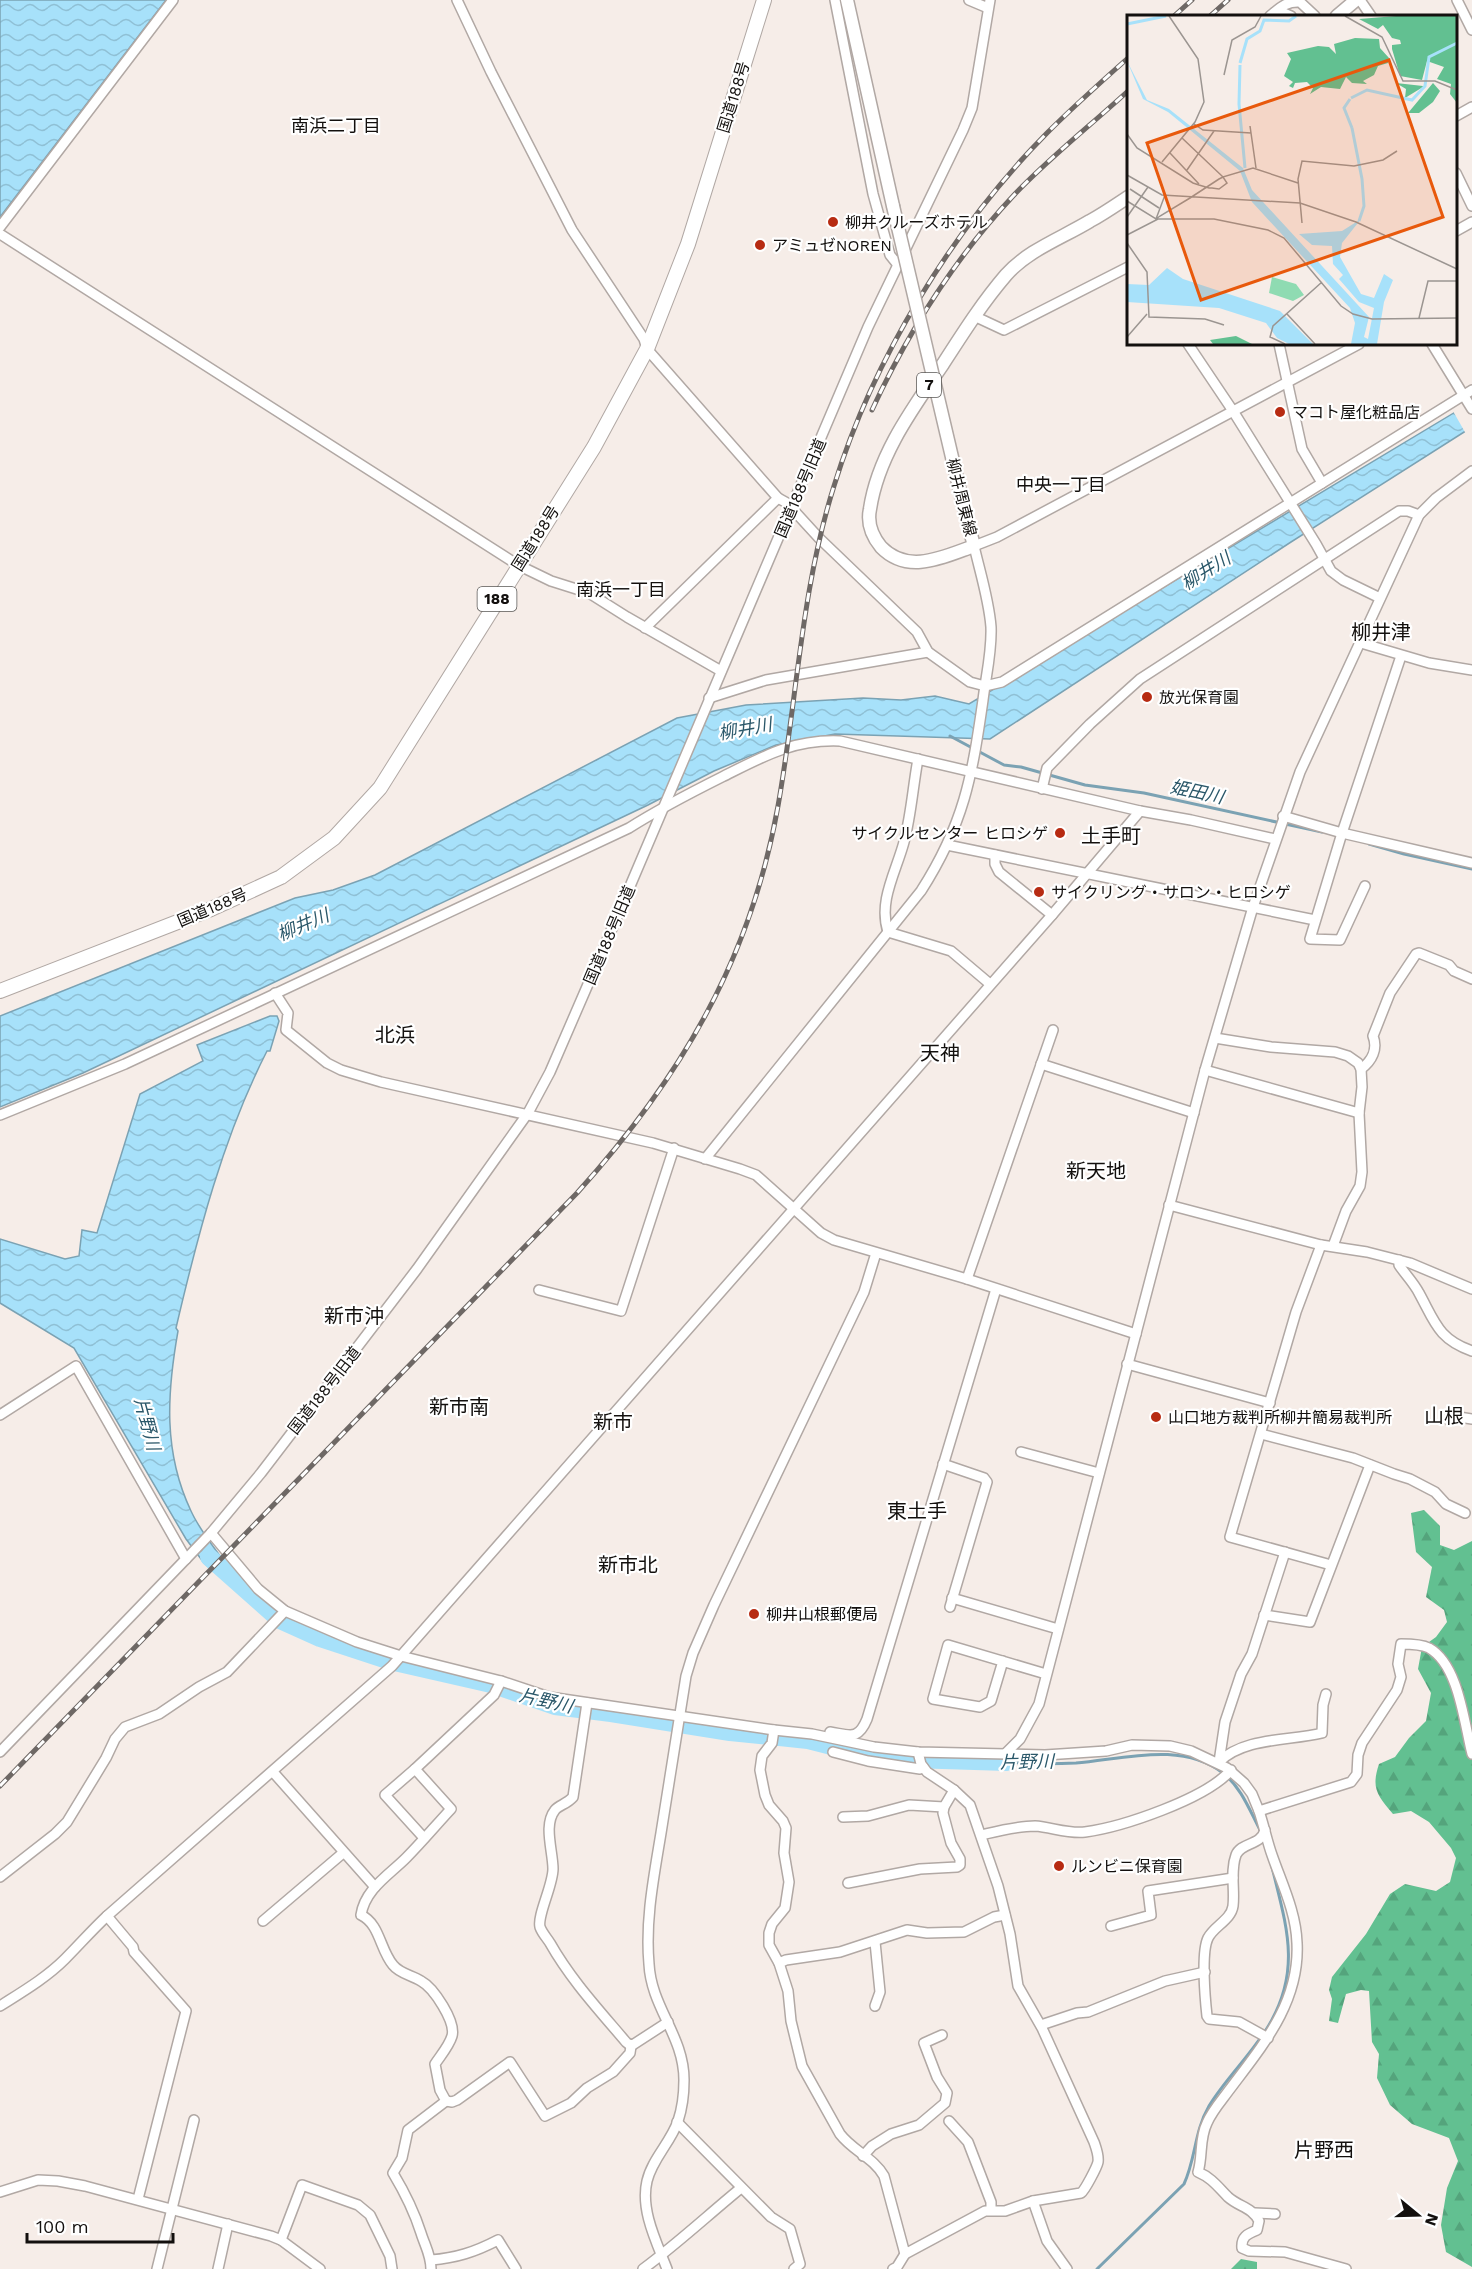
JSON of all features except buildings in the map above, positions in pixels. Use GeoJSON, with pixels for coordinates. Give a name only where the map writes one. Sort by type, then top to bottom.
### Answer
{"type":"FeatureCollection","features":[{"type":"Feature","properties":{"kind":"highway","name":"国道188号"},"geometry":{"type":"LineString","coordinates":[[0,991],[212,909],[281,877],[321,849],[353,820],[380,788],[594,447],[647,349],[688,244],[764,0]]}},
{"type":"Feature","properties":{"kind":"main road","name":"柳井周東線"},"geometry":{"type":"LineString","coordinates":[[847,0],[893,206],[963,504],[974,546],[927,561],[912,562],[896,559],[874,539],[869,525],[869,510],[886,459],[898,432],[974,316],[1008,273],[1039,249],[1091,221],[1127,197]]}},
{"type":"Feature","properties":{"kind":"main road"},"geometry":{"type":"LineString","coordinates":[[1338,15],[1358,0]]}},
{"type":"Feature","properties":{"kind":"street"},"geometry":{"type":"LineString","coordinates":[[0,227],[173,0]]}},
{"type":"Feature","properties":{"kind":"street"},"geometry":{"type":"LineString","coordinates":[[457,0],[572,230],[644,339],[647,349],[778,498],[792,508],[819,538],[917,632],[928,652],[961,678],[984,690]]}},
{"type":"Feature","properties":{"kind":"street"},"geometry":{"type":"LineString","coordinates":[[835,0],[875,203],[890,255],[898,266]]}},
{"type":"Feature","properties":{"kind":"street","name":"国道188号旧道"},"geometry":{"type":"LineString","coordinates":[[0,1752],[187,1558],[261,1473],[417,1269],[528,1113],[564,1039],[868,327],[972,108],[989,4],[969,0]]}},
{"type":"Feature","properties":{"kind":"street"},"geometry":{"type":"LineString","coordinates":[[1358,0],[1370,15]]}},
{"type":"Feature","properties":{"kind":"street"},"geometry":{"type":"LineString","coordinates":[[1456,0],[1472,30]]}},
{"type":"Feature","properties":{"kind":"street"},"geometry":{"type":"LineString","coordinates":[[1271,15],[1280,7],[1291,2],[1300,2],[1314,15]]}},
{"type":"Feature","properties":{"kind":"street"},"geometry":{"type":"LineString","coordinates":[[1273,15],[1282,12],[1289,15]]}},
{"type":"Feature","properties":{"kind":"street"},"geometry":{"type":"LineString","coordinates":[[1457,115],[1472,107]]}},
{"type":"Feature","properties":{"kind":"street"},"geometry":{"type":"LineString","coordinates":[[1457,177],[1472,206]]}},
{"type":"Feature","properties":{"kind":"street"},"geometry":{"type":"LineString","coordinates":[[1457,230],[1472,222]]}},
{"type":"Feature","properties":{"kind":"street"},"geometry":{"type":"LineString","coordinates":[[0,234],[518,565],[551,581],[589,592],[645,628],[721,671]]}},
{"type":"Feature","properties":{"kind":"street"},"geometry":{"type":"LineString","coordinates":[[974,316],[1004,330],[1127,268]]}},
{"type":"Feature","properties":{"kind":"street"},"geometry":{"type":"LineString","coordinates":[[1189,345],[1233,411],[1331,571],[1343,580],[1380,598]]}},
{"type":"Feature","properties":{"kind":"street"},"geometry":{"type":"LineString","coordinates":[[1279,345],[1302,448],[1322,483]]}},
{"type":"Feature","properties":{"kind":"street"},"geometry":{"type":"LineString","coordinates":[[705,1159],[921,891],[948,845],[957,824],[973,771],[991,649],[990,624],[974,546],[997,537],[1357,345]]}},
{"type":"Feature","properties":{"kind":"street"},"geometry":{"type":"LineString","coordinates":[[984,690],[1002,682],[1293,507],[1322,483],[1469,399],[1433,345]]}},
{"type":"Feature","properties":{"kind":"street"},"geometry":{"type":"LineString","coordinates":[[1005,1754],[1030,1722],[1039,1704],[1205,1070],[1275,839],[1300,772],[1419,515],[1436,498],[1472,471]]}},
{"type":"Feature","properties":{"kind":"street"},"geometry":{"type":"LineString","coordinates":[[645,628],[729,543],[778,498]]}},
{"type":"Feature","properties":{"kind":"street"},"geometry":{"type":"LineString","coordinates":[[1042,787],[1047,768],[1090,724],[1140,679],[1399,512],[1408,511],[1419,515]]}},
{"type":"Feature","properties":{"kind":"street"},"geometry":{"type":"LineString","coordinates":[[1361,643],[1401,656],[1472,670]]}},
{"type":"Feature","properties":{"kind":"street"},"geometry":{"type":"LineString","coordinates":[[708,702],[766,680],[928,652]]}},
{"type":"Feature","properties":{"kind":"street"},"geometry":{"type":"LineString","coordinates":[[1365,886],[1340,940],[1310,939],[1342,833],[1401,656]]}},
{"type":"Feature","properties":{"kind":"street"},"geometry":{"type":"LineString","coordinates":[[0,1115],[124,1064],[628,828],[665,801],[776,750],[824,740],[840,741],[1140,811],[1275,839]]}},
{"type":"Feature","properties":{"kind":"street"},"geometry":{"type":"LineString","coordinates":[[888,933],[884,917],[889,887],[904,841],[918,759]]}},
{"type":"Feature","properties":{"kind":"street"},"geometry":{"type":"LineString","coordinates":[[0,2006],[48,1974],[107,1916],[398,1660],[1088,874],[1140,811]]}},
{"type":"Feature","properties":{"kind":"street"},"geometry":{"type":"LineString","coordinates":[[1282,821],[1472,862]]}},
{"type":"Feature","properties":{"kind":"street"},"geometry":{"type":"LineString","coordinates":[[948,845],[1315,920]]}},
{"type":"Feature","properties":{"kind":"street"},"geometry":{"type":"LineString","coordinates":[[995,855],[995,864],[999,872],[1052,915]]}},
{"type":"Feature","properties":{"kind":"street"},"geometry":{"type":"LineString","coordinates":[[888,933],[951,951],[990,984]]}},
{"type":"Feature","properties":{"kind":"street"},"geometry":{"type":"LineString","coordinates":[[1361,1069],[1371,1061],[1376,1043],[1373,1036],[1390,993],[1416,954],[1419,953],[1449,965],[1454,971],[1472,979]]}},
{"type":"Feature","properties":{"kind":"street"},"geometry":{"type":"LineString","coordinates":[[275,993],[288,1013],[286,1030],[327,1063],[360,1076],[674,1148],[756,1175],[821,1233],[834,1240],[876,1253],[884,1253],[1136,1334]]}},
{"type":"Feature","properties":{"kind":"street"},"geometry":{"type":"LineString","coordinates":[[967,1279],[1053,1030]]}},
{"type":"Feature","properties":{"kind":"street"},"geometry":{"type":"LineString","coordinates":[[1215,1038],[1271,1047],[1335,1052],[1352,1058],[1361,1069],[1359,1133],[1363,1154],[1360,1186],[1346,1211],[1333,1246]]}},
{"type":"Feature","properties":{"kind":"street"},"geometry":{"type":"LineString","coordinates":[[1041,1064],[1194,1113]]}},
{"type":"Feature","properties":{"kind":"street"},"geometry":{"type":"LineString","coordinates":[[1205,1070],[1359,1113]]}},
{"type":"Feature","properties":{"kind":"street"},"geometry":{"type":"LineString","coordinates":[[539,1290],[621,1311],[674,1148]]}},
{"type":"Feature","properties":{"kind":"street"},"geometry":{"type":"LineString","coordinates":[[1169,1205],[1321,1245],[1399,1260],[1472,1289]]}},
{"type":"Feature","properties":{"kind":"street"},"geometry":{"type":"LineString","coordinates":[[1321,1245],[1296,1312],[1230,1537],[1331,1565]]}},
{"type":"Feature","properties":{"kind":"street"},"geometry":{"type":"LineString","coordinates":[[667,2269],[652,2232],[646,2182],[652,2165],[677,2122],[684,2080],[682,2056],[650,1982],[648,1933],[651,1892],[686,1676],[703,1628],[864,1292],[876,1253]]}},
{"type":"Feature","properties":{"kind":"street"},"geometry":{"type":"LineString","coordinates":[[1399,1260],[1399,1265],[1417,1290],[1441,1333],[1456,1346],[1472,1351]]}},
{"type":"Feature","properties":{"kind":"street"},"geometry":{"type":"LineString","coordinates":[[820,1735],[826,1732],[855,1735],[862,1731],[996,1289]]}},
{"type":"Feature","properties":{"kind":"street"},"geometry":{"type":"LineString","coordinates":[[1127,1364],[1270,1403]]}},
{"type":"Feature","properties":{"kind":"street"},"geometry":{"type":"LineString","coordinates":[[0,1415],[76,1366],[187,1558]]}},
{"type":"Feature","properties":{"kind":"street"},"geometry":{"type":"LineString","coordinates":[[1450,1421],[1459,1417],[1472,1419]]}},
{"type":"Feature","properties":{"kind":"street"},"geometry":{"type":"LineString","coordinates":[[1261,1434],[1353,1458],[1421,1484],[1435,1492],[1446,1504],[1465,1513]]}},
{"type":"Feature","properties":{"kind":"street"},"geometry":{"type":"LineString","coordinates":[[1021,1452],[1099,1473]]}},
{"type":"Feature","properties":{"kind":"street"},"geometry":{"type":"LineString","coordinates":[[943,1464],[984,1478],[987,1482],[951,1603],[1058,1629]]}},
{"type":"Feature","properties":{"kind":"street"},"geometry":{"type":"LineString","coordinates":[[1264,1615],[1310,1622],[1370,1465]]}},
{"type":"Feature","properties":{"kind":"street"},"geometry":{"type":"LineString","coordinates":[[208,1535],[258,1589],[284,1612],[398,1660],[549,1697],[680,1716],[773,1736],[820,1735],[920,1760],[1005,1754],[1055,1755],[1153,1745],[1191,1751],[1219,1762],[1228,1774],[1252,1794],[1260,1811],[1289,1899],[1297,1944],[1293,1985],[1282,2016],[1265,2036],[1208,2120],[1201,2139],[1198,2172],[1219,2186],[1229,2198],[1255,2213],[1275,2214]]}},
{"type":"Feature","properties":{"kind":"street"},"geometry":{"type":"LineString","coordinates":[[1219,1762],[1225,1722],[1241,1674],[1252,1654],[1285,1552]]}},
{"type":"Feature","properties":{"kind":"street"},"geometry":{"type":"LineString","coordinates":[[0,1877],[67,1822],[106,1758],[115,1738],[125,1727],[159,1714],[199,1687],[227,1672],[284,1612]]}},
{"type":"Feature","properties":{"kind":"street"},"geometry":{"type":"LineString","coordinates":[[1260,1811],[1351,1782],[1357,1774],[1358,1755],[1362,1743],[1396,1690],[1401,1677],[1398,1664],[1401,1644],[1423,1645],[1430,1648],[1447,1668],[1459,1693],[1472,1754]]}},
{"type":"Feature","properties":{"kind":"street"},"geometry":{"type":"LineString","coordinates":[[1003,1661],[991,1701],[980,1707],[933,1699],[948,1645],[1003,1661],[1046,1674]]}},
{"type":"Feature","properties":{"kind":"street"},"geometry":{"type":"LineString","coordinates":[[424,1838],[385,1795],[415,1769],[500,1685]]}},
{"type":"Feature","properties":{"kind":"street"},"geometry":{"type":"LineString","coordinates":[[1219,1762],[1240,1748],[1322,1734],[1323,1705],[1326,1694]]}},
{"type":"Feature","properties":{"kind":"street"},"geometry":{"type":"LineString","coordinates":[[587,1703],[573,1797],[567,1804],[554,1811],[550,1824],[553,1872],[540,1927],[567,1971],[631,2046]]}},
{"type":"Feature","properties":{"kind":"street"},"geometry":{"type":"LineString","coordinates":[[773,1736],[762,1756],[760,1770],[765,1795],[786,1828],[784,1853],[789,1882],[786,1908],[772,1924],[769,1945],[779,1963],[788,1991],[791,2021],[802,2066],[847,2144],[878,2166],[884,2176],[905,2254]]}},
{"type":"Feature","properties":{"kind":"street"},"geometry":{"type":"LineString","coordinates":[[833,1752],[868,1761],[920,1769],[920,1760]]}},
{"type":"Feature","properties":{"kind":"street"},"geometry":{"type":"LineString","coordinates":[[893,2269],[897,2267],[905,2254],[991,2209],[1005,2211],[1033,2201],[1085,2190],[1098,2164],[1094,2142],[1041,2025],[1016,1977],[1014,1956],[991,1862],[970,1805],[920,1760]]}},
{"type":"Feature","properties":{"kind":"street"},"geometry":{"type":"LineString","coordinates":[[415,1769],[451,1809],[375,1887],[362,1904],[360,1915],[368,1918],[395,1967],[423,1981],[452,2022],[453,2034],[448,2046],[435,2064],[440,2090],[446,2101]]}},
{"type":"Feature","properties":{"kind":"street"},"geometry":{"type":"LineString","coordinates":[[273,1772],[375,1887]]}},
{"type":"Feature","properties":{"kind":"street"},"geometry":{"type":"LineString","coordinates":[[981,1835],[1033,1826],[1084,1832],[1156,1814],[1228,1774]]}},
{"type":"Feature","properties":{"kind":"street"},"geometry":{"type":"LineString","coordinates":[[848,1883],[901,1872],[960,1865],[960,1859],[948,1836],[943,1813],[944,1806],[954,1790]]}},
{"type":"Feature","properties":{"kind":"street"},"geometry":{"type":"LineString","coordinates":[[843,1817],[868,1816],[909,1805],[944,1806]]}},
{"type":"Feature","properties":{"kind":"street"},"geometry":{"type":"LineString","coordinates":[[1265,1830],[1264,1836],[1257,1842],[1241,1849],[1236,1854],[1233,1907],[1230,1914],[1208,1938],[1205,1947],[1205,1996],[1209,2019],[1239,2022],[1265,2036]]}},
{"type":"Feature","properties":{"kind":"street"},"geometry":{"type":"LineString","coordinates":[[263,1921],[343,1853]]}},
{"type":"Feature","properties":{"kind":"street"},"geometry":{"type":"LineString","coordinates":[[1111,1926],[1151,1915],[1148,1891],[1233,1878]]}},
{"type":"Feature","properties":{"kind":"street"},"geometry":{"type":"LineString","coordinates":[[779,1963],[840,1952],[907,1930],[927,1933],[964,1932],[994,1917],[1005,1915]]}},
{"type":"Feature","properties":{"kind":"street"},"geometry":{"type":"LineString","coordinates":[[107,1916],[133,1947],[134,1952],[186,2011],[138,2199]]}},
{"type":"Feature","properties":{"kind":"street"},"geometry":{"type":"LineString","coordinates":[[875,1941],[880,1992],[875,2006]]}},
{"type":"Feature","properties":{"kind":"street"},"geometry":{"type":"LineString","coordinates":[[1041,2025],[1077,2013],[1088,2012],[1164,1981],[1205,1972]]}},
{"type":"Feature","properties":{"kind":"street"},"geometry":{"type":"LineString","coordinates":[[516,2269],[498,2240],[475,2252],[431,2265],[410,2201],[393,2173],[402,2158],[408,2130],[446,2101],[457,2100],[510,2062],[545,2116],[571,2103],[587,2088],[613,2072],[630,2053],[631,2046],[668,2022]]}},
{"type":"Feature","properties":{"kind":"street"},"geometry":{"type":"LineString","coordinates":[[863,2156],[872,2146],[891,2134],[919,2126],[945,2103],[947,2093],[937,2077],[924,2043],[942,2035]]}},
{"type":"Feature","properties":{"kind":"street"},"geometry":{"type":"LineString","coordinates":[[157,2269],[194,2120]]}},
{"type":"Feature","properties":{"kind":"street"},"geometry":{"type":"LineString","coordinates":[[949,2121],[968,2142],[991,2202],[991,2209]]}},
{"type":"Feature","properties":{"kind":"street"},"geometry":{"type":"LineString","coordinates":[[677,2122],[771,2217],[790,2229],[800,2264],[794,2269]]}},
{"type":"Feature","properties":{"kind":"street"},"geometry":{"type":"LineString","coordinates":[[0,2192],[38,2180],[58,2181],[138,2199],[281,2240],[320,2269]]}},
{"type":"Feature","properties":{"kind":"street"},"geometry":{"type":"LineString","coordinates":[[281,2240],[302,2184],[358,2205],[365,2210],[370,2215],[390,2256],[392,2269]]}},
{"type":"Feature","properties":{"kind":"street"},"geometry":{"type":"LineString","coordinates":[[643,2269],[662,2256],[690,2229],[741,2188]]}},
{"type":"Feature","properties":{"kind":"street"},"geometry":{"type":"LineString","coordinates":[[1033,2201],[1047,2241],[1067,2269]]}},
{"type":"Feature","properties":{"kind":"street"},"geometry":{"type":"LineString","coordinates":[[1255,2213],[1259,2221],[1257,2230],[1246,2234],[1241,2242],[1242,2248],[1249,2251],[1285,2252],[1346,2269]]}},
{"type":"Feature","properties":{"kind":"street"},"geometry":{"type":"LineString","coordinates":[[218,2269],[228,2224]]}},
{"type":"Feature","properties":{"kind":"green space"},"geometry":{"type":"Polygon","coordinates":[[[1424,1510],[1440,1526],[1440,1545],[1454,1550],[1472,1541],[1472,2267],[1446,2252],[1441,2225],[1447,2188],[1458,2161],[1449,2138],[1412,2124],[1390,2105],[1377,2078],[1379,2054],[1372,2042],[1369,1991],[1361,1990],[1346,1994],[1338,2023],[1329,2021],[1332,1999],[1329,1990],[1332,1977],[1366,1934],[1390,1894],[1405,1884],[1436,1891],[1450,1882],[1456,1858],[1451,1848],[1429,1822],[1411,1811],[1393,1814],[1379,1796],[1376,1785],[1379,1764],[1395,1757],[1426,1721],[1431,1693],[1418,1669],[1422,1647],[1436,1637],[1447,1622],[1444,1610],[1426,1597],[1432,1567],[1416,1552],[1411,1513],[1424,1510]]]}},
{"type":"Feature","properties":{"kind":"green space"},"geometry":{"type":"Polygon","coordinates":[[[1241,2259],[1257,2262],[1257,2269],[1231,2269],[1241,2259]]]}},
{"type":"Feature","properties":{"kind":"water"},"geometry":{"type":"Polygon","coordinates":[[[0,0],[166,0],[0,217],[0,0]]]}},
{"type":"Feature","properties":{"kind":"water","name":"柳井川"},"geometry":{"type":"Polygon","coordinates":[[[1472,402],[1472,427],[1291,542],[990,739],[835,734],[776,745],[714,771],[648,805],[83,1073],[0,1107],[0,1016],[295,898],[333,890],[375,875],[677,718],[746,705],[863,698],[901,700],[935,696],[969,704],[1472,402]]]}},
{"type":"Feature","properties":{"kind":"water"},"geometry":{"type":"Polygon","coordinates":[[[270,1016],[277,1016],[279,1021],[270,1051],[267,1051],[237,1117],[213,1186],[193,1257],[176,1328],[178,1331],[171,1377],[170,1422],[176,1467],[182,1489],[195,1518],[229,1568],[223,1579],[204,1563],[186,1539],[74,1348],[0,1303],[0,1239],[65,1259],[79,1256],[82,1230],[97,1233],[140,1094],[203,1061],[197,1045],[270,1016]]]}},
{"type":"Feature","properties":{"kind":"pier"},"geometry":{"type":"Polygon","coordinates":[[[1472,400],[1472,430],[1466,434],[1453,411],[1472,400]]]}},
{"type":"Feature","properties":{"kind":"waterway","name":"姫田川"},"geometry":{"type":"LineString","coordinates":[[950,736],[1004,765],[1021,767],[1085,785],[1144,793],[1322,832]]}},
{"type":"Feature","properties":{"kind":"waterway","name":"姫田川"},"geometry":{"type":"LineString","coordinates":[[1369,844],[1472,869]]}},
{"type":"Feature","properties":{"kind":"waterway","name":"片野川"},"geometry":{"type":"LineString","coordinates":[[209,1557],[280,1620],[320,1638],[390,1661],[491,1684],[555,1706],[730,1732],[808,1740],[863,1754],[910,1759],[1007,1762]]}},
{"type":"Feature","properties":{"kind":"waterway","name":"片野川"},"geometry":{"type":"LineString","coordinates":[[1007,1762],[1076,1763],[1152,1754],[1189,1757],[1207,1763],[1223,1773],[1235,1785],[1260,1830]]}},
{"type":"Feature","properties":{"kind":"waterway","name":"片野川"},"geometry":{"type":"LineString","coordinates":[[1097,2269],[1184,2184],[1200,2126],[1209,2106],[1262,2036],[1279,2005],[1288,1966],[1288,1947],[1272,1867]]}},
{"type":"Feature","properties":{"kind":"railway"},"geometry":{"type":"LineString","coordinates":[[1175,15],[1192,0]]}},
{"type":"Feature","properties":{"kind":"railway"},"geometry":{"type":"LineString","coordinates":[[1211,15],[1228,0]]}},
{"type":"Feature","properties":{"kind":"railway"},"geometry":{"type":"LineString","coordinates":[[0,1786],[577,1193],[614,1150],[679,1061],[730,966],[750,915],[766,862],[785,766],[814,565],[834,486],[850,438],[871,391],[920,298],[980,210],[1012,170],[1047,133],[1127,59]]}},
{"type":"Feature","properties":{"kind":"railway"},"geometry":{"type":"LineString","coordinates":[[872,410],[917,324],[953,270],[992,219],[1027,181],[1127,92]]}},
{"type":"Feature","properties":{"kind":"place","name":"柳井クルーズホテル"},"geometry":{"type":"Point","coordinates":[833,222]}},
{"type":"Feature","properties":{"kind":"place","name":"アミュゼNOREN"},"geometry":{"type":"Point","coordinates":[760,245]}},
{"type":"Feature","properties":{"kind":"place","name":"マコト屋化粧品店"},"geometry":{"type":"Point","coordinates":[1280,412]}},
{"type":"Feature","properties":{"kind":"place","name":"放光保育園"},"geometry":{"type":"Point","coordinates":[1147,697]}},
{"type":"Feature","properties":{"kind":"place","name":"サイクルセンター ヒロシゲ"},"geometry":{"type":"Point","coordinates":[1060,833]}},
{"type":"Feature","properties":{"kind":"place","name":"サイクリング・サロン・ヒロシゲ"},"geometry":{"type":"Point","coordinates":[1039,892]}},
{"type":"Feature","properties":{"kind":"place","name":"山口地方裁判所柳井簡易裁判所"},"geometry":{"type":"Point","coordinates":[1156,1417]}},
{"type":"Feature","properties":{"kind":"place","name":"柳井山根郵便局"},"geometry":{"type":"Point","coordinates":[754,1614]}},
{"type":"Feature","properties":{"kind":"place","name":"ルンビニ保育園"},"geometry":{"type":"Point","coordinates":[1059,1866]}},
{"type":"Feature","properties":{"kind":"district","name":"南浜二丁目"},"geometry":{"type":"Point","coordinates":[336,126]}},
{"type":"Feature","properties":{"kind":"district","name":"中央一丁目"},"geometry":{"type":"Point","coordinates":[1061,485]}},
{"type":"Feature","properties":{"kind":"district","name":"南浜一丁目"},"geometry":{"type":"Point","coordinates":[621,590]}},
{"type":"Feature","properties":{"kind":"district","name":"柳井津"},"geometry":{"type":"Point","coordinates":[1381,632]}},
{"type":"Feature","properties":{"kind":"district","name":"土手町"},"geometry":{"type":"Point","coordinates":[1111,836]}},
{"type":"Feature","properties":{"kind":"district","name":"北浜"},"geometry":{"type":"Point","coordinates":[395,1035]}},
{"type":"Feature","properties":{"kind":"district","name":"天神"},"geometry":{"type":"Point","coordinates":[940,1053]}},
{"type":"Feature","properties":{"kind":"district","name":"新天地"},"geometry":{"type":"Point","coordinates":[1096,1171]}},
{"type":"Feature","properties":{"kind":"district","name":"新市沖"},"geometry":{"type":"Point","coordinates":[354,1316]}},
{"type":"Feature","properties":{"kind":"district","name":"新市南"},"geometry":{"type":"Point","coordinates":[459,1407]}},
{"type":"Feature","properties":{"kind":"district","name":"山根"},"geometry":{"type":"Point","coordinates":[1444,1416]}},
{"type":"Feature","properties":{"kind":"district","name":"新市"},"geometry":{"type":"Point","coordinates":[613,1422]}},
{"type":"Feature","properties":{"kind":"district","name":"東土手"},"geometry":{"type":"Point","coordinates":[917,1511]}},
{"type":"Feature","properties":{"kind":"district","name":"新市北"},"geometry":{"type":"Point","coordinates":[628,1565]}},
{"type":"Feature","properties":{"kind":"district","name":"片野西"},"geometry":{"type":"Point","coordinates":[1324,2150]}}]}
